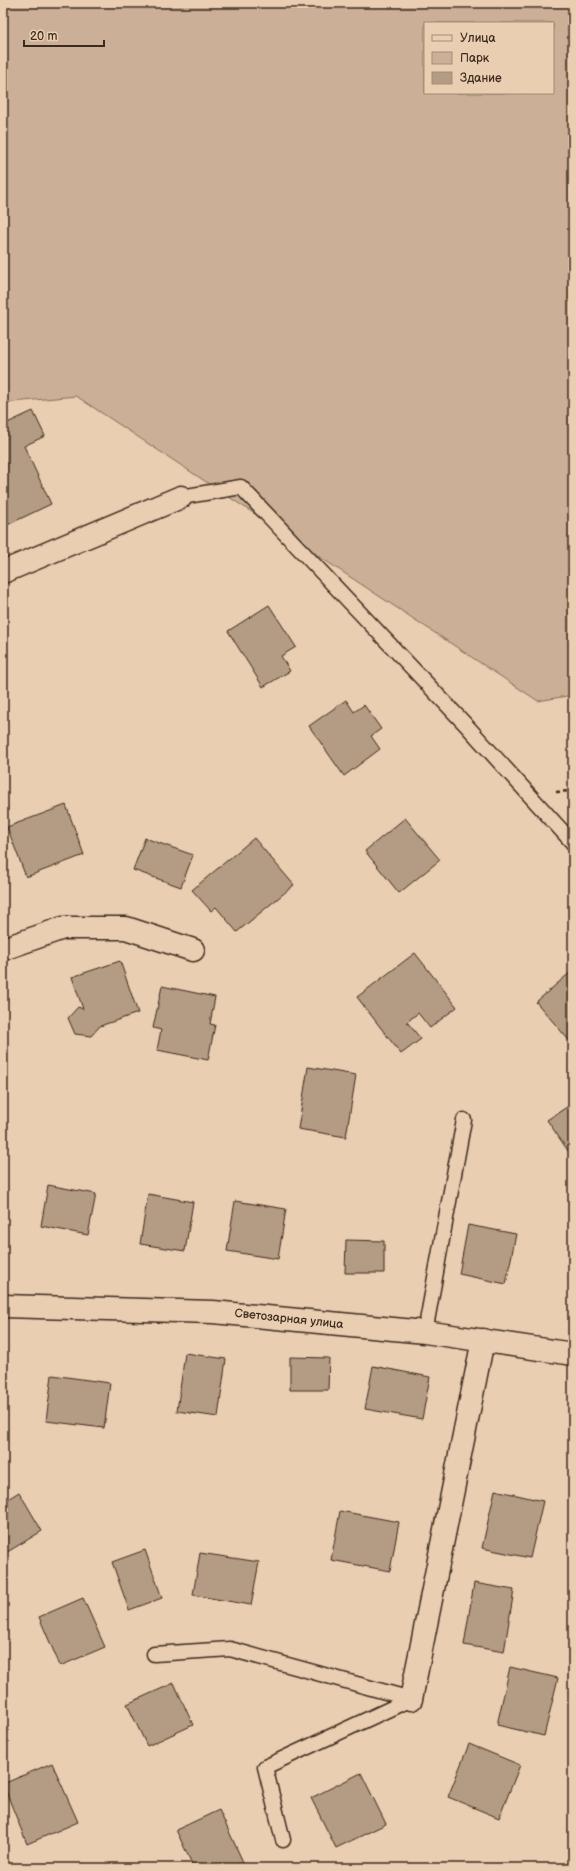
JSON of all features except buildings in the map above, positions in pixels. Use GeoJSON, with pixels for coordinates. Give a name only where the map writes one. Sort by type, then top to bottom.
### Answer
{"type":"FeatureCollection","features":[{"type":"Feature","properties":{"kind":"street"},"geometry":{"type":"LineString","coordinates":[[3,572],[181,497]]}},
{"type":"Feature","properties":{"kind":"street"},"geometry":{"type":"LineString","coordinates":[[3,949],[63,928],[126,928],[193,950]]}},
{"type":"Feature","properties":{"kind":"street","name":"Светозарная улица"},"geometry":{"type":"LineString","coordinates":[[3,1306],[213,1312],[425,1332],[573,1354]]}},
{"type":"Feature","properties":{"kind":"street"},"geometry":{"type":"LineString","coordinates":[[411,1699],[483,1340]]}},
{"type":"Feature","properties":{"kind":"lane"},"geometry":{"type":"LineString","coordinates":[[181,497],[241,486],[466,725],[573,843]]}},
{"type":"Feature","properties":{"kind":"lane"},"geometry":{"type":"LineString","coordinates":[[425,1332],[464,1120]]}},
{"type":"Feature","properties":{"kind":"lane"},"geometry":{"type":"LineString","coordinates":[[154,1654],[230,1649],[411,1699]]}},
{"type":"Feature","properties":{"kind":"lane"},"geometry":{"type":"LineString","coordinates":[[283,1840],[265,1767],[411,1699]]}},
{"type":"Feature","properties":{"kind":"green space"},"geometry":{"type":"Polygon","coordinates":[[[3,3],[573,3],[573,695],[538,701],[76,396],[3,403],[3,3]]]}}]}
